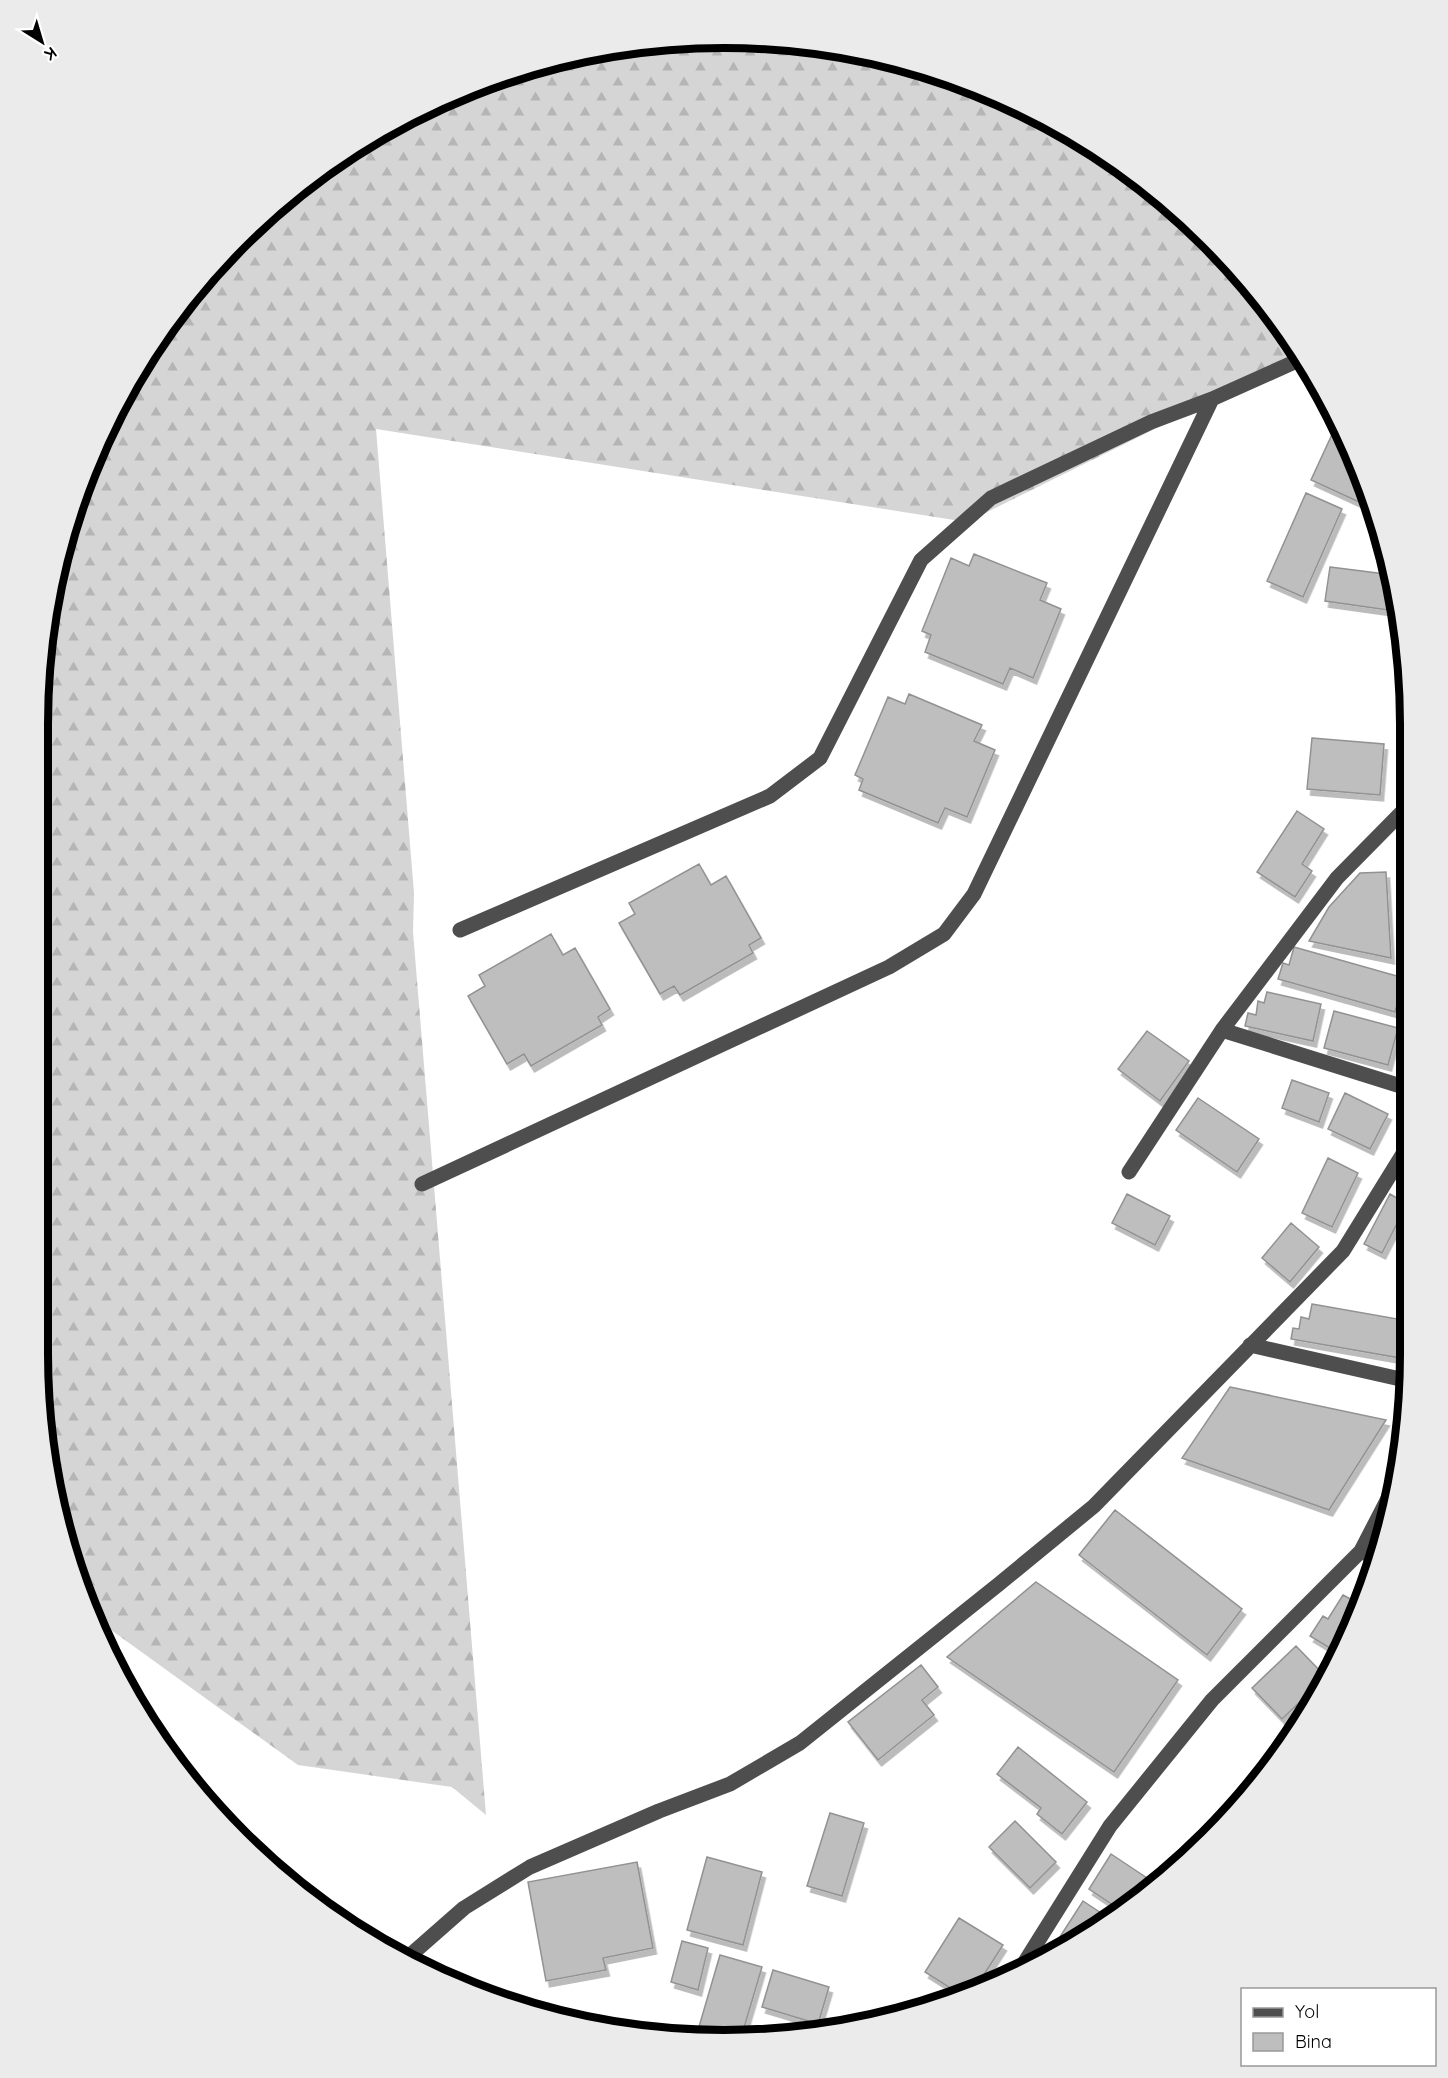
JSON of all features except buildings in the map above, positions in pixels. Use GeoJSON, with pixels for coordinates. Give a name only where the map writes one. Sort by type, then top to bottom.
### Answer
{"type":"FeatureCollection","features":[{"type":"Feature","properties":{"kind":"street"},"geometry":{"type":"LineString","coordinates":[[460,930],[770,796],[820,758],[921,560],[991,498],[1151,422],[1212,399],[1294,362]]}},
{"type":"Feature","properties":{"kind":"street"},"geometry":{"type":"LineString","coordinates":[[422,1184],[890,967],[944,934],[974,894],[1212,399]]}},
{"type":"Feature","properties":{"kind":"street"},"geometry":{"type":"LineString","coordinates":[[1129,1172],[1222,1030],[1337,878],[1400,814]]}},
{"type":"Feature","properties":{"kind":"street"},"geometry":{"type":"LineString","coordinates":[[1222,1030],[1400,1086]]}},
{"type":"Feature","properties":{"kind":"street"},"geometry":{"type":"LineString","coordinates":[[413,1953],[464,1908],[530,1867],[730,1784],[800,1743],[1094,1506],[1343,1251],[1400,1159]]}},
{"type":"Feature","properties":{"kind":"street"},"geometry":{"type":"LineString","coordinates":[[1250,1346],[1399,1379]]}},
{"type":"Feature","properties":{"kind":"street"},"geometry":{"type":"LineString","coordinates":[[1036,1953],[1110,1826],[1212,1700],[1361,1551],[1381,1512]]}},
{"type":"Feature","properties":{"kind":"street"},"geometry":{"type":"LineString","coordinates":[[1361,1551],[1369,1555]]}},
{"type":"Feature","properties":{"kind":"green space"},"geometry":{"type":"Polygon","coordinates":[[[724,48],[768,49],[856,61],[899,71],[983,99],[1062,139],[1100,162],[1170,216],[1232,278],[1260,312],[1293,360],[967,522],[376,429],[414,893],[413,932],[486,1815],[452,1787],[298,1765],[105,1626],[71,1529],[54,1442],[49,1398],[48,1354],[49,680],[61,592],[71,549],[99,465],[139,386],[162,348],[216,278],[246,246],[312,188],[348,162],[425,118],[465,99],[549,71],[592,61],[680,49],[724,48]]]}}]}
